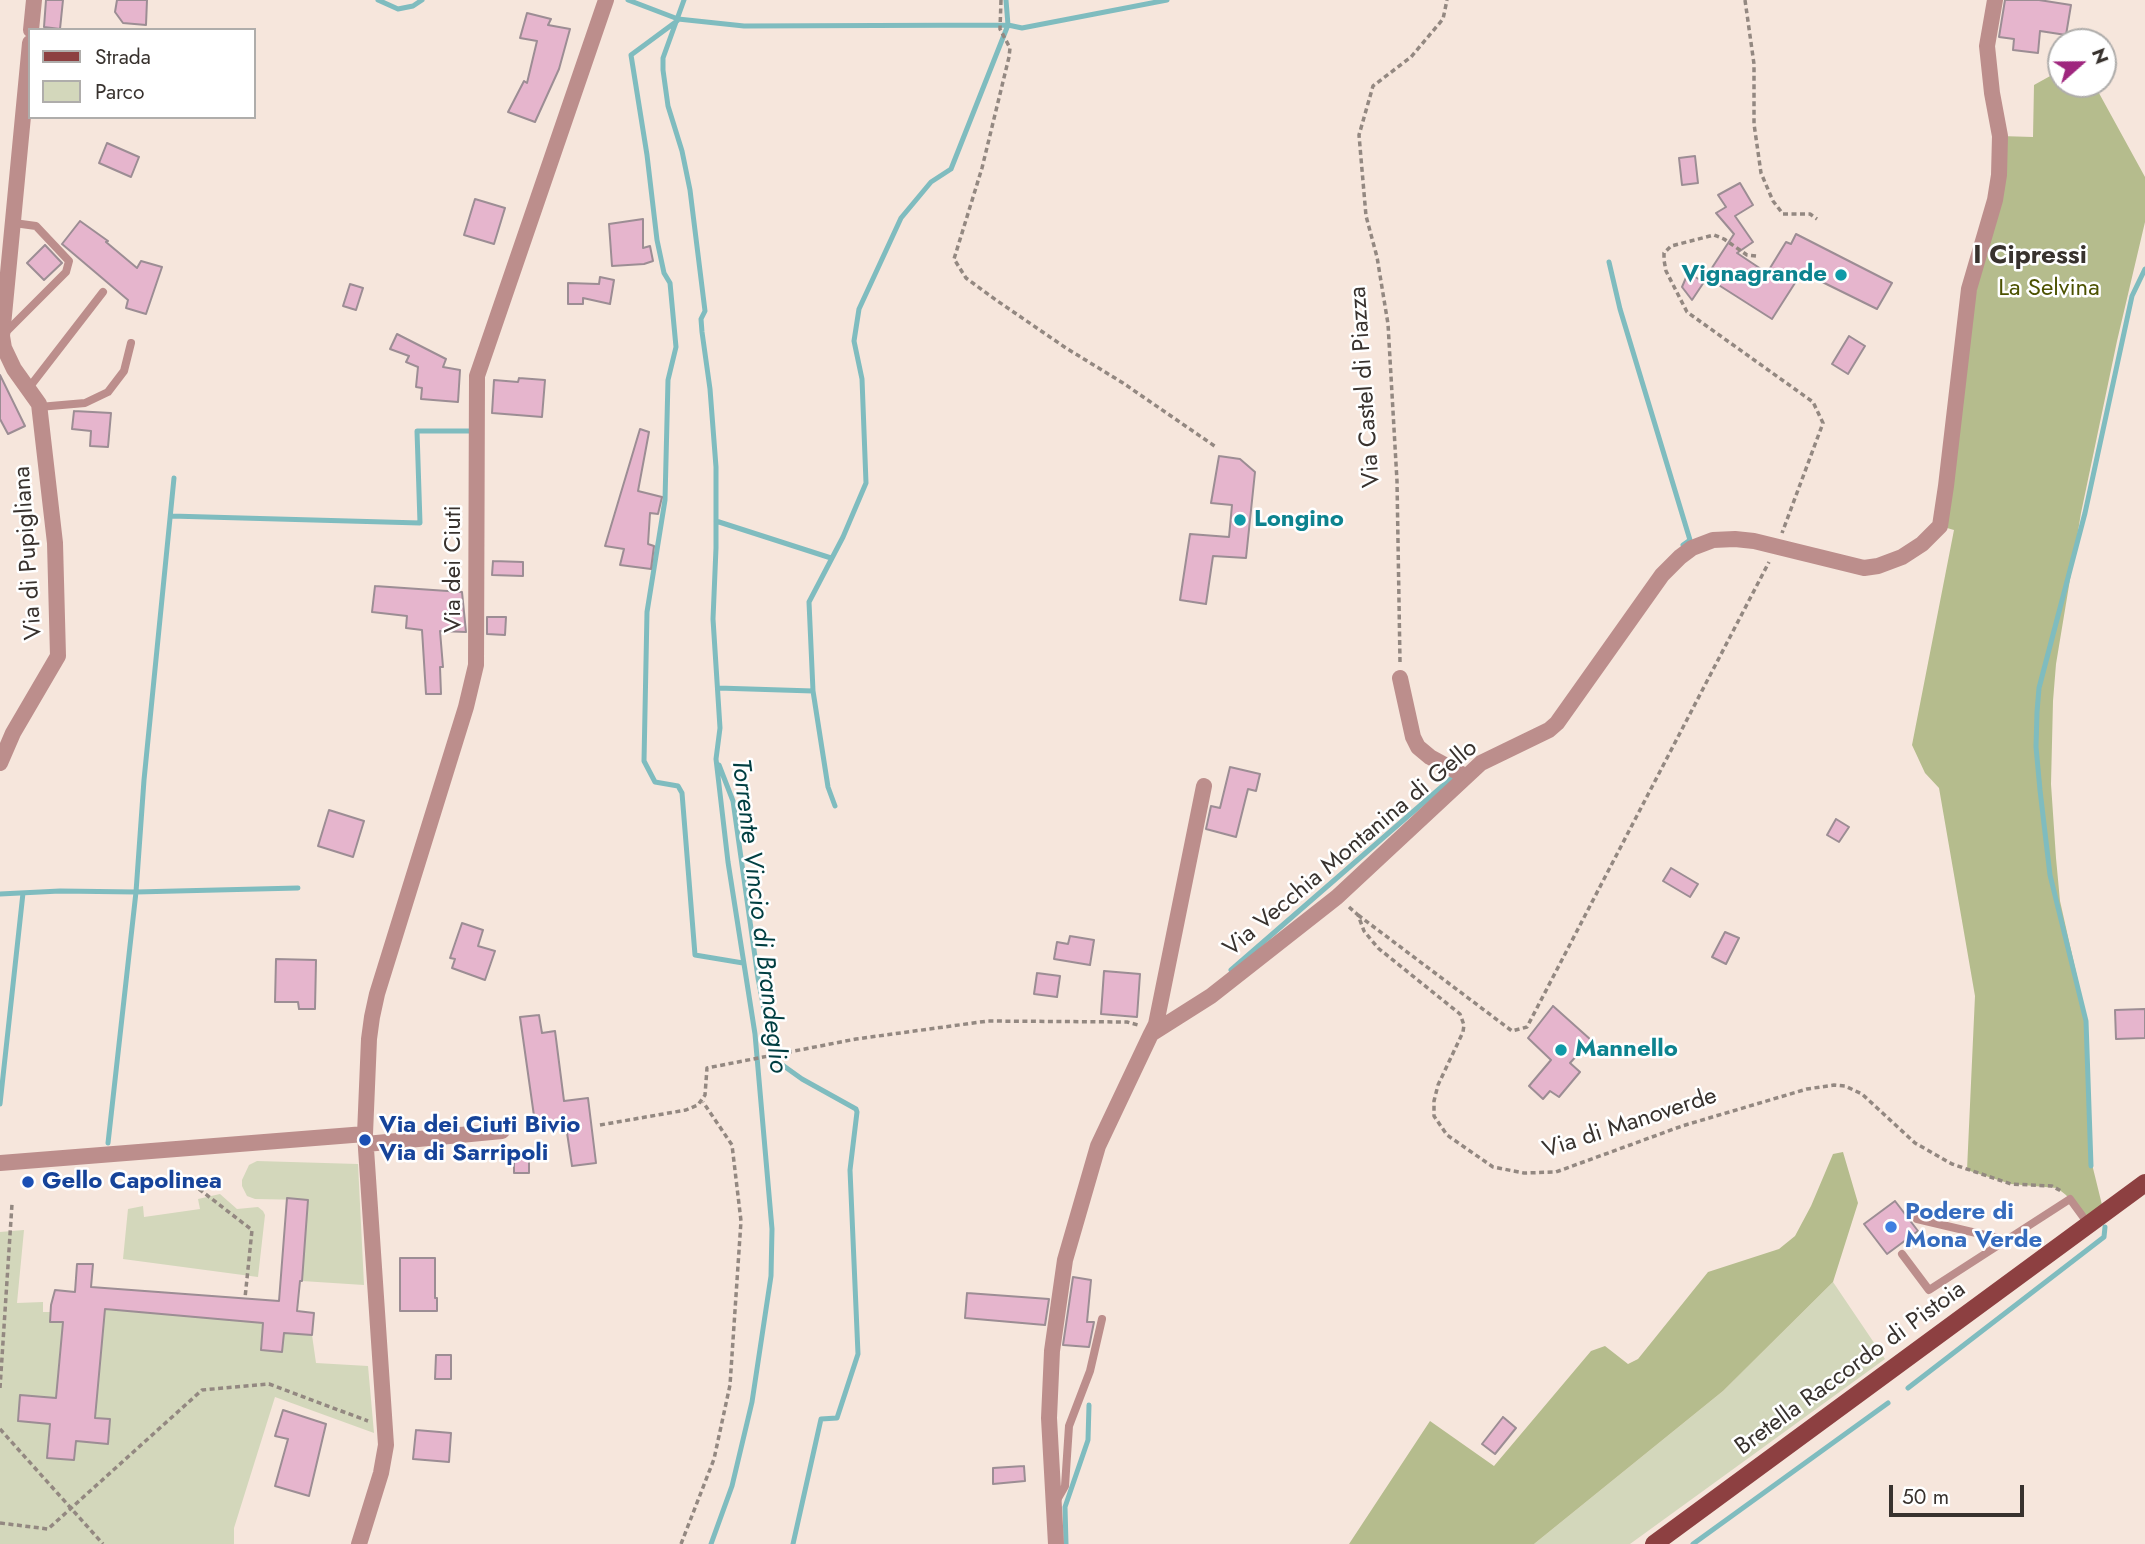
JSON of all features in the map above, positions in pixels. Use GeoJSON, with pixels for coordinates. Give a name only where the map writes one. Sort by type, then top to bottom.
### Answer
{"type":"FeatureCollection","features":[{"type":"Feature","properties":{"kind":"main road","name":"Bretella Raccordo di Pistoia"},"geometry":{"type":"LineString","coordinates":[[1654,1544],[2145,1183]]}},
{"type":"Feature","properties":{"kind":"street"},"geometry":{"type":"LineString","coordinates":[[31,28],[34,0]]}},
{"type":"Feature","properties":{"kind":"street","name":"Via dei Ciuti"},"geometry":{"type":"LineString","coordinates":[[359,1544],[386,1458],[365,1139],[369,1040],[377,994],[466,707],[476,665],[477,376],[606,0]]}},
{"type":"Feature","properties":{"kind":"street","name":"Via Vecchia Montanina di Gello"},"geometry":{"type":"LineString","coordinates":[[1151,1034],[1217,991],[1337,897],[1465,776],[1492,757],[1540,735],[1557,723],[1662,575],[1680,557],[1703,543],[1735,539],[1778,545],[1853,566],[1878,566],[1913,551],[1933,535],[1940,526],[1948,474],[1969,289],[1995,200],[1999,176],[2000,136],[1987,46],[1995,0]]}},
{"type":"Feature","properties":{"kind":"street","name":"Via di Pupigliana"},"geometry":{"type":"LineString","coordinates":[[0,763],[13,733],[58,656],[55,543],[39,407],[14,369],[4,348],[2,336],[28,66]]}},
{"type":"Feature","properties":{"kind":"street"},"geometry":{"type":"LineString","coordinates":[[1400,678],[1411,730],[1418,747],[1430,757],[1465,776]]}},
{"type":"Feature","properties":{"kind":"street"},"geometry":{"type":"LineString","coordinates":[[1056,1544],[1049,1418],[1052,1352],[1065,1260],[1098,1146],[1157,1024],[1204,786]]}},
{"type":"Feature","properties":{"kind":"street"},"geometry":{"type":"LineString","coordinates":[[0,1163],[502,1132]]}},
{"type":"Feature","properties":{"kind":"lane"},"geometry":{"type":"LineString","coordinates":[[2,336],[69,267],[69,261],[36,226],[14,223]]}},
{"type":"Feature","properties":{"kind":"lane"},"geometry":{"type":"LineString","coordinates":[[28,389],[103,292]]}},
{"type":"Feature","properties":{"kind":"lane"},"geometry":{"type":"LineString","coordinates":[[39,407],[85,403],[108,393],[124,371],[131,343]]}},
{"type":"Feature","properties":{"kind":"lane"},"geometry":{"type":"LineString","coordinates":[[1902,1254],[1929,1290],[2070,1199],[2089,1225]]}},
{"type":"Feature","properties":{"kind":"lane"},"geometry":{"type":"LineString","coordinates":[[1917,1219],[2006,1240]]}},
{"type":"Feature","properties":{"kind":"lane"},"geometry":{"type":"LineString","coordinates":[[1054,1506],[1065,1486],[1069,1426],[1090,1371],[1102,1319]]}},
{"type":"Feature","properties":{"kind":"path"},"geometry":{"type":"LineString","coordinates":[[1001,0],[1000,29],[1010,48],[1009,57],[982,168],[954,260],[966,278],[996,300],[1216,447]]}},
{"type":"Feature","properties":{"kind":"path","name":"Via Castel di Piazza"},"geometry":{"type":"LineString","coordinates":[[1400,678],[1396,481],[1388,324],[1377,257],[1366,216],[1359,135],[1373,86],[1411,57],[1443,19],[1447,0]]}},
{"type":"Feature","properties":{"kind":"path"},"geometry":{"type":"LineString","coordinates":[[1745,0],[1754,64],[1754,124],[1761,173],[1773,201],[1783,214],[1810,214],[1817,219]]}},
{"type":"Feature","properties":{"kind":"path"},"geometry":{"type":"LineString","coordinates":[[1358,915],[1512,1031],[1527,1027],[1778,545],[1824,423],[1813,402],[1687,312],[1666,271],[1664,260],[1664,253],[1671,246],[1714,235],[1747,255],[1756,256]]}},
{"type":"Feature","properties":{"kind":"path","name":"Via di Manoverde"},"geometry":{"type":"LineString","coordinates":[[1337,897],[1358,915],[1364,931],[1378,948],[1460,1014],[1463,1032],[1438,1085],[1434,1116],[1447,1135],[1493,1167],[1524,1173],[1556,1172],[1682,1126],[1807,1089],[1834,1085],[1845,1086],[1862,1094],[1915,1143],[1952,1164],[2011,1184],[2052,1186],[2070,1199]]}},
{"type":"Feature","properties":{"kind":"path"},"geometry":{"type":"LineString","coordinates":[[600,1125],[686,1110],[703,1102],[707,1068],[896,1032],[988,1021],[1053,1020],[1127,1022],[1144,1028],[1151,1034]]}},
{"type":"Feature","properties":{"kind":"path"},"geometry":{"type":"LineString","coordinates":[[681,1544],[714,1459],[730,1385],[741,1221],[732,1145],[703,1102]]}},
{"type":"Feature","properties":{"kind":"path"},"geometry":{"type":"LineString","coordinates":[[199,1189],[252,1230],[245,1298]]}},
{"type":"Feature","properties":{"kind":"path"},"geometry":{"type":"LineString","coordinates":[[0,1388],[12,1204]]}},
{"type":"Feature","properties":{"kind":"path"},"geometry":{"type":"LineString","coordinates":[[0,1523],[48,1529],[202,1390],[269,1384],[386,1429]]}},
{"type":"Feature","properties":{"kind":"path"},"geometry":{"type":"LineString","coordinates":[[0,1429],[103,1544]]}},
{"type":"Feature","properties":{"kind":"green space","name":"La Selvina"},"geometry":{"type":"Polygon","coordinates":[[[2047,78],[2047,98],[2102,98],[2145,177],[2145,222],[2081,513],[2056,664],[2053,701],[2051,784],[2060,901],[2085,1012],[2090,1156],[2104,1213],[2089,1225],[2066,1195],[2057,1188],[2011,1184],[1967,1170],[1975,996],[1939,788],[1925,773],[1912,745],[1954,530],[1940,526],[2000,136],[2033,137],[2034,85],[2047,78]]]}},
{"type":"Feature","properties":{"kind":"green space"},"geometry":{"type":"Polygon","coordinates":[[[1843,1152],[1858,1203],[1833,1282],[1723,1391],[1534,1544],[1349,1544],[1430,1421],[1494,1466],[1591,1351],[1605,1346],[1628,1364],[1638,1359],[1708,1272],[1779,1249],[1795,1236],[1833,1154],[1843,1152]]]}},
{"type":"Feature","properties":{"kind":"green space"},"geometry":{"type":"Polygon","coordinates":[[[257,1161],[358,1164],[364,1285],[302,1281],[308,1200],[255,1199],[247,1196],[242,1180],[249,1165],[257,1161]]]}},
{"type":"Feature","properties":{"kind":"green space"},"geometry":{"type":"Polygon","coordinates":[[[220,1194],[237,1209],[258,1207],[265,1215],[258,1277],[123,1259],[128,1209],[143,1206],[144,1217],[200,1209],[198,1199],[220,1194]]]}},
{"type":"Feature","properties":{"kind":"green space"},"geometry":{"type":"Polygon","coordinates":[[[24,1230],[17,1303],[43,1302],[43,1312],[50,1312],[51,1322],[78,1323],[60,1349],[57,1382],[61,1406],[45,1397],[20,1395],[18,1421],[50,1424],[47,1458],[74,1460],[76,1441],[108,1444],[110,1419],[95,1418],[105,1309],[263,1323],[261,1350],[282,1352],[284,1333],[312,1335],[316,1363],[368,1366],[374,1433],[275,1397],[234,1528],[234,1544],[0,1544],[0,1232],[24,1230]]]}},
{"type":"Feature","properties":{"kind":"green space"},"geometry":{"type":"Polygon","coordinates":[[[1833,1282],[1885,1359],[1630,1544],[1534,1544],[1723,1391],[1833,1282]]]}},
{"type":"Feature","properties":{"kind":"building"},"geometry":{"type":"Polygon","coordinates":[[[46,0],[63,0],[60,28],[44,27],[46,0]]]}},
{"type":"Feature","properties":{"kind":"building"},"geometry":{"type":"Polygon","coordinates":[[[117,0],[147,0],[146,25],[123,23],[115,12],[117,0]]]}},
{"type":"Feature","properties":{"kind":"building"},"geometry":{"type":"Polygon","coordinates":[[[2005,0],[2039,0],[2071,5],[2067,28],[2047,28],[2047,32],[2040,31],[2038,53],[2013,50],[2014,39],[1999,37],[2005,0]]]}},
{"type":"Feature","properties":{"kind":"building"},"geometry":{"type":"Polygon","coordinates":[[[527,13],[551,19],[548,25],[570,29],[559,69],[535,122],[508,112],[524,81],[527,83],[537,41],[520,38],[527,13]]]}},
{"type":"Feature","properties":{"kind":"building"},"geometry":{"type":"Polygon","coordinates":[[[107,143],[139,157],[131,177],[99,163],[107,143]]]}},
{"type":"Feature","properties":{"kind":"building"},"geometry":{"type":"Polygon","coordinates":[[[1695,156],[1698,183],[1682,185],[1679,158],[1695,156]]]}},
{"type":"Feature","properties":{"kind":"building","name":"Vignagrande"},"geometry":{"type":"Polygon","coordinates":[[[1740,183],[1753,205],[1735,216],[1753,242],[1737,253],[1767,273],[1786,242],[1791,244],[1796,234],[1892,283],[1877,309],[1802,272],[1772,319],[1706,277],[1734,234],[1716,213],[1726,207],[1718,195],[1740,183]]]}},
{"type":"Feature","properties":{"kind":"building"},"geometry":{"type":"Polygon","coordinates":[[[475,199],[505,208],[494,244],[464,235],[475,199]]]}},
{"type":"Feature","properties":{"kind":"building"},"geometry":{"type":"Polygon","coordinates":[[[643,219],[643,248],[650,246],[653,261],[612,266],[609,224],[643,219]]]}},
{"type":"Feature","properties":{"kind":"building"},"geometry":{"type":"Polygon","coordinates":[[[80,221],[108,241],[106,242],[137,268],[141,261],[162,267],[146,314],[126,308],[128,300],[62,244],[80,221]]]}},
{"type":"Feature","properties":{"kind":"building"},"geometry":{"type":"Polygon","coordinates":[[[45,245],[62,263],[44,280],[27,263],[45,245]]]}},
{"type":"Feature","properties":{"kind":"building"},"geometry":{"type":"Polygon","coordinates":[[[1688,273],[1704,282],[1692,300],[1682,287],[1688,273]]]}},
{"type":"Feature","properties":{"kind":"building"},"geometry":{"type":"Polygon","coordinates":[[[600,277],[614,280],[610,304],[583,298],[583,304],[568,304],[568,283],[599,284],[600,277]]]}},
{"type":"Feature","properties":{"kind":"building"},"geometry":{"type":"Polygon","coordinates":[[[350,284],[363,288],[356,310],[343,306],[350,284]]]}},
{"type":"Feature","properties":{"kind":"building"},"geometry":{"type":"Polygon","coordinates":[[[397,334],[446,359],[443,367],[460,370],[458,402],[421,399],[422,388],[416,387],[418,367],[406,362],[409,356],[390,349],[397,334]]]}},
{"type":"Feature","properties":{"kind":"building"},"geometry":{"type":"Polygon","coordinates":[[[1849,336],[1865,346],[1848,374],[1832,364],[1849,336]]]}},
{"type":"Feature","properties":{"kind":"building"},"geometry":{"type":"Polygon","coordinates":[[[0,375],[25,426],[8,434],[0,419],[0,375]]]}},
{"type":"Feature","properties":{"kind":"building"},"geometry":{"type":"Polygon","coordinates":[[[519,378],[545,380],[542,417],[492,413],[494,380],[518,382],[519,378]]]}},
{"type":"Feature","properties":{"kind":"building"},"geometry":{"type":"Polygon","coordinates":[[[74,411],[111,413],[108,447],[90,446],[91,431],[72,429],[74,411]]]}},
{"type":"Feature","properties":{"kind":"building"},"geometry":{"type":"Polygon","coordinates":[[[640,429],[649,432],[638,491],[662,497],[658,514],[650,513],[648,544],[654,546],[651,569],[620,565],[624,549],[605,546],[640,429]]]}},
{"type":"Feature","properties":{"kind":"building","name":"Longino"},"geometry":{"type":"Polygon","coordinates":[[[1219,456],[1240,459],[1255,472],[1246,558],[1213,556],[1206,604],[1180,600],[1190,534],[1229,537],[1232,505],[1211,503],[1219,456]]]}},
{"type":"Feature","properties":{"kind":"building"},"geometry":{"type":"Polygon","coordinates":[[[493,561],[523,562],[523,576],[492,575],[493,561]]]}},
{"type":"Feature","properties":{"kind":"building"},"geometry":{"type":"Polygon","coordinates":[[[375,586],[462,592],[466,632],[440,631],[443,667],[440,667],[441,694],[426,694],[422,630],[406,628],[407,616],[372,612],[375,586]]]}},
{"type":"Feature","properties":{"kind":"building"},"geometry":{"type":"Polygon","coordinates":[[[487,617],[506,617],[505,635],[487,634],[487,617]]]}},
{"type":"Feature","properties":{"kind":"building"},"geometry":{"type":"Polygon","coordinates":[[[1230,767],[1260,774],[1256,791],[1248,789],[1236,837],[1206,829],[1211,806],[1220,808],[1230,767]]]}},
{"type":"Feature","properties":{"kind":"building"},"geometry":{"type":"Polygon","coordinates":[[[329,810],[364,821],[353,857],[318,846],[329,810]]]}},
{"type":"Feature","properties":{"kind":"building"},"geometry":{"type":"Polygon","coordinates":[[[1836,819],[1849,827],[1839,842],[1827,835],[1836,819]]]}},
{"type":"Feature","properties":{"kind":"building"},"geometry":{"type":"Polygon","coordinates":[[[1671,868],[1698,884],[1690,897],[1663,881],[1671,868]]]}},
{"type":"Feature","properties":{"kind":"building"},"geometry":{"type":"Polygon","coordinates":[[[462,923],[483,930],[478,946],[495,951],[485,980],[452,968],[455,959],[450,958],[462,923]]]}},
{"type":"Feature","properties":{"kind":"building"},"geometry":{"type":"Polygon","coordinates":[[[1725,932],[1739,938],[1726,964],[1712,957],[1725,932]]]}},
{"type":"Feature","properties":{"kind":"building"},"geometry":{"type":"Polygon","coordinates":[[[1070,936],[1094,940],[1090,965],[1054,959],[1057,942],[1068,944],[1070,936]]]}},
{"type":"Feature","properties":{"kind":"building"},"geometry":{"type":"Polygon","coordinates":[[[276,959],[316,960],[315,1009],[299,1009],[298,1002],[275,1002],[276,959]]]}},
{"type":"Feature","properties":{"kind":"building"},"geometry":{"type":"Polygon","coordinates":[[[1104,971],[1140,974],[1137,1017],[1101,1014],[1104,971]]]}},
{"type":"Feature","properties":{"kind":"building"},"geometry":{"type":"Polygon","coordinates":[[[1037,973],[1060,976],[1057,997],[1034,994],[1037,973]]]}},
{"type":"Feature","properties":{"kind":"building","name":"Mannello"},"geometry":{"type":"Polygon","coordinates":[[[1553,1006],[1591,1040],[1570,1063],[1580,1072],[1559,1097],[1550,1091],[1543,1099],[1529,1086],[1551,1060],[1528,1038],[1553,1006]]]}},
{"type":"Feature","properties":{"kind":"building"},"geometry":{"type":"Polygon","coordinates":[[[2145,1009],[2145,1038],[2116,1039],[2115,1010],[2145,1009]]]}},
{"type":"Feature","properties":{"kind":"building"},"geometry":{"type":"Polygon","coordinates":[[[539,1015],[542,1033],[555,1031],[564,1101],[588,1098],[596,1163],[572,1166],[566,1126],[536,1130],[520,1017],[539,1015]]]}},
{"type":"Feature","properties":{"kind":"building"},"geometry":{"type":"Polygon","coordinates":[[[514,1155],[529,1155],[529,1173],[514,1173],[514,1155]]]}},
{"type":"Feature","properties":{"kind":"building"},"geometry":{"type":"Polygon","coordinates":[[[287,1198],[308,1200],[297,1311],[314,1313],[312,1335],[284,1333],[282,1352],[261,1350],[263,1323],[105,1309],[95,1418],[110,1419],[108,1444],[76,1441],[74,1460],[47,1458],[50,1424],[18,1421],[20,1395],[56,1398],[63,1322],[50,1322],[51,1305],[55,1290],[75,1292],[77,1264],[93,1264],[91,1287],[279,1301],[287,1198]]]}},
{"type":"Feature","properties":{"kind":"building","name":"Podere di Mona Verde"},"geometry":{"type":"Polygon","coordinates":[[[1895,1201],[1918,1231],[1887,1254],[1864,1224],[1895,1201]]]}},
{"type":"Feature","properties":{"kind":"building"},"geometry":{"type":"Polygon","coordinates":[[[400,1258],[435,1258],[437,1311],[400,1311],[400,1258]]]}},
{"type":"Feature","properties":{"kind":"building"},"geometry":{"type":"Polygon","coordinates":[[[1073,1277],[1091,1280],[1087,1322],[1094,1322],[1089,1347],[1063,1345],[1073,1277]]]}},
{"type":"Feature","properties":{"kind":"building"},"geometry":{"type":"Polygon","coordinates":[[[967,1293],[1049,1299],[1045,1325],[965,1318],[967,1293]]]}},
{"type":"Feature","properties":{"kind":"building"},"geometry":{"type":"Polygon","coordinates":[[[436,1355],[451,1355],[451,1379],[435,1379],[436,1355]]]}},
{"type":"Feature","properties":{"kind":"building"},"geometry":{"type":"Polygon","coordinates":[[[283,1410],[326,1424],[309,1496],[275,1486],[288,1439],[275,1436],[283,1410]]]}},
{"type":"Feature","properties":{"kind":"building"},"geometry":{"type":"Polygon","coordinates":[[[1503,1417],[1516,1428],[1495,1454],[1482,1444],[1503,1417]]]}},
{"type":"Feature","properties":{"kind":"building"},"geometry":{"type":"Polygon","coordinates":[[[416,1430],[451,1433],[449,1462],[413,1459],[416,1430]]]}},
{"type":"Feature","properties":{"kind":"building"},"geometry":{"type":"Polygon","coordinates":[[[1024,1466],[1025,1481],[993,1484],[993,1468],[1024,1466]]]}},
{"type":"Feature","properties":{"kind":"waterway"},"geometry":{"type":"LineString","coordinates":[[378,0],[398,9],[413,6],[422,0]]}},
{"type":"Feature","properties":{"kind":"waterway"},"geometry":{"type":"LineString","coordinates":[[628,0],[678,19],[744,26],[1008,25],[1022,28],[1167,0]]}},
{"type":"Feature","properties":{"kind":"waterway","name":"Torrente Vincio di Brandeglio"},"geometry":{"type":"LineString","coordinates":[[684,0],[663,58],[663,70],[668,106],[682,151],[690,190],[705,311],[701,319],[716,467],[713,619],[720,728],[716,759],[728,862],[755,1034],[772,1229],[771,1276],[752,1402],[732,1486],[711,1544]]}},
{"type":"Feature","properties":{"kind":"waterway"},"geometry":{"type":"LineString","coordinates":[[835,806],[828,787],[813,691],[809,602],[843,537],[866,483],[862,379],[854,341],[859,309],[901,218],[931,182],[951,169],[1008,25],[1006,0]]}},
{"type":"Feature","properties":{"kind":"waterway"},"geometry":{"type":"LineString","coordinates":[[677,21],[631,55],[657,240],[664,273],[670,283],[676,347],[668,380],[665,500],[647,612],[644,761],[655,782],[678,786],[682,793],[695,955],[743,963]]}},
{"type":"Feature","properties":{"kind":"waterway"},"geometry":{"type":"LineString","coordinates":[[1609,262],[1620,309],[1690,540],[1683,545]]}},
{"type":"Feature","properties":{"kind":"waterway"},"geometry":{"type":"LineString","coordinates":[[2091,1166],[2086,1021],[2050,875],[2036,747],[2037,712],[2039,688],[2085,513],[2132,296],[2145,269]]}},
{"type":"Feature","properties":{"kind":"waterway"},"geometry":{"type":"LineString","coordinates":[[171,516],[420,523],[417,431],[471,431]]}},
{"type":"Feature","properties":{"kind":"waterway"},"geometry":{"type":"LineString","coordinates":[[108,1143],[136,892],[144,780],[174,478]]}},
{"type":"Feature","properties":{"kind":"waterway"},"geometry":{"type":"LineString","coordinates":[[716,521],[831,558]]}},
{"type":"Feature","properties":{"kind":"waterway"},"geometry":{"type":"LineString","coordinates":[[718,688],[813,691]]}},
{"type":"Feature","properties":{"kind":"waterway"},"geometry":{"type":"LineString","coordinates":[[719,765],[733,801],[758,978],[774,1059],[857,1112],[850,1170],[858,1354],[837,1418],[821,1419],[793,1544]]}},
{"type":"Feature","properties":{"kind":"waterway"},"geometry":{"type":"LineString","coordinates":[[1231,970],[1453,777]]}},
{"type":"Feature","properties":{"kind":"waterway"},"geometry":{"type":"LineString","coordinates":[[0,894],[298,888]]}},
{"type":"Feature","properties":{"kind":"waterway"},"geometry":{"type":"LineString","coordinates":[[0,1104],[23,893]]}},
{"type":"Feature","properties":{"kind":"waterway"},"geometry":{"type":"LineString","coordinates":[[1908,1388],[2104,1237],[2105,1227]]}},
{"type":"Feature","properties":{"kind":"waterway"},"geometry":{"type":"LineString","coordinates":[[1693,1544],[1888,1403]]}},
{"type":"Feature","properties":{"kind":"waterway"},"geometry":{"type":"LineString","coordinates":[[1066,1544],[1065,1507],[1088,1440],[1089,1405]]}},
{"type":"Feature","properties":{"kind":"place","name":"Vignagrande"},"geometry":{"type":"Point","coordinates":[1841,275]}},
{"type":"Feature","properties":{"kind":"place","name":"Longino"},"geometry":{"type":"Point","coordinates":[1240,520]}},
{"type":"Feature","properties":{"kind":"place","name":"Mannello"},"geometry":{"type":"Point","coordinates":[1561,1050]}},
{"type":"Feature","properties":{"kind":"place","name":"Via dei Ciuti Bivio Via di Sarripoli"},"geometry":{"type":"Point","coordinates":[365,1140]}},
{"type":"Feature","properties":{"kind":"place","name":"Gello Capolinea"},"geometry":{"type":"Point","coordinates":[28,1182]}},
{"type":"Feature","properties":{"kind":"place","name":"Podere di Mona Verde"},"geometry":{"type":"Point","coordinates":[1891,1227]}},
{"type":"Feature","properties":{"kind":"district","name":"I Cipressi"},"geometry":{"type":"Point","coordinates":[2030,257]}}]}
